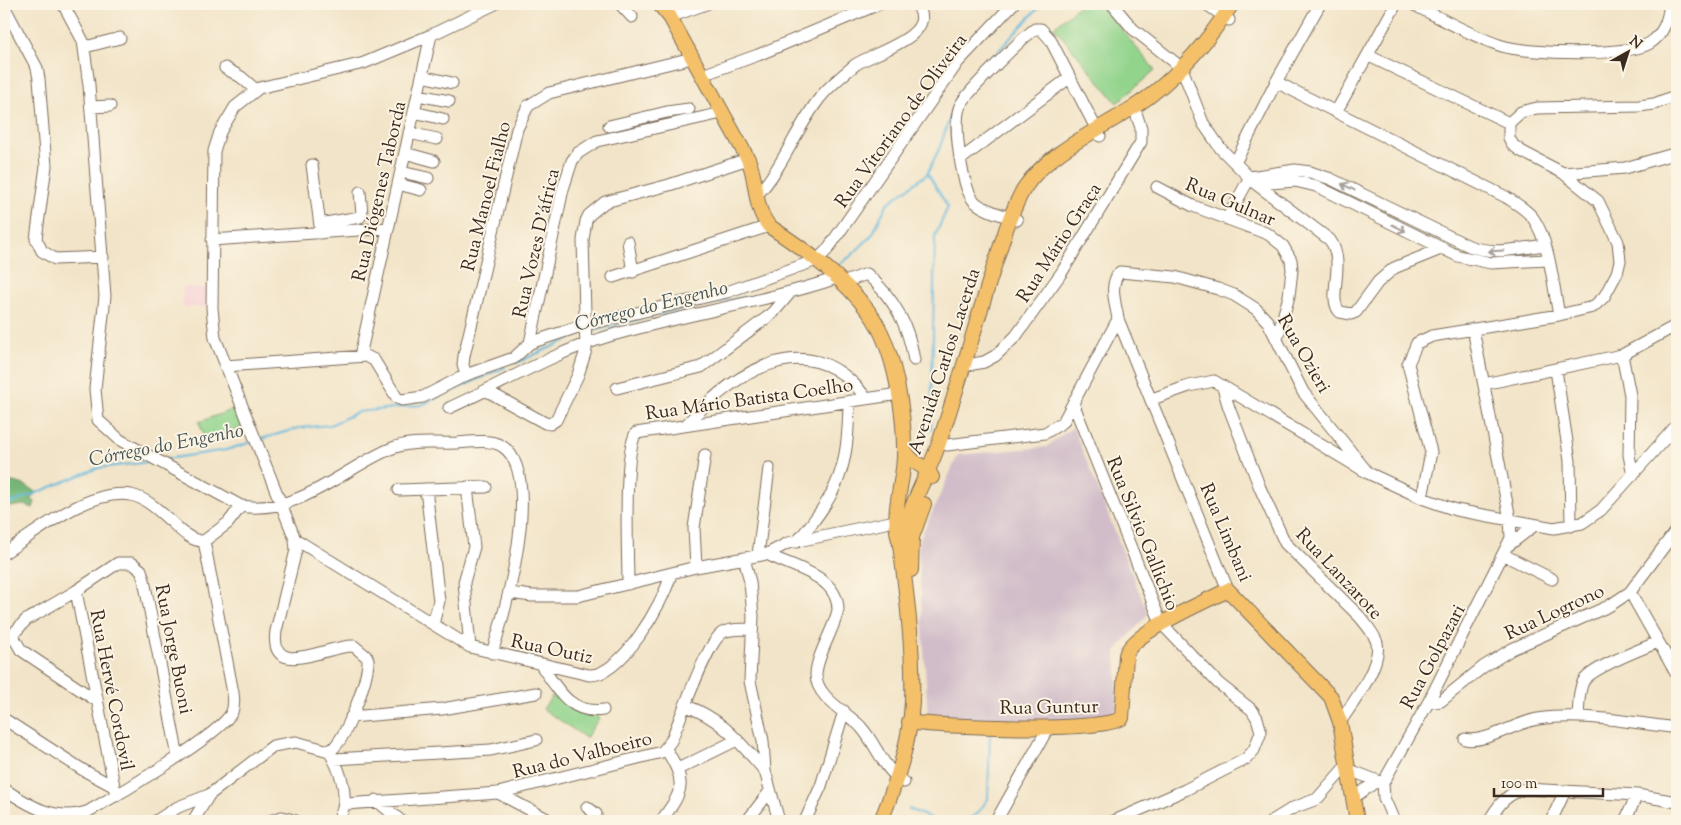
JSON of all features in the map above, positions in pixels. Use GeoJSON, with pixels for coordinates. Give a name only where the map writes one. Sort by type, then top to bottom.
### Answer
{"type":"FeatureCollection","features":[{"type":"Feature","properties":{"kind":"main road","name":"Avenida Carlos Lacerda"},"geometry":{"type":"LineString","coordinates":[[1227,18],[1232,4]]}},
{"type":"Feature","properties":{"kind":"main road","name":"Avenida Carlos Lacerda"},"geometry":{"type":"LineString","coordinates":[[914,723],[912,663],[900,545],[927,472],[943,444],[1020,196],[1033,177],[1066,150],[1136,110],[1183,72],[1239,4]]}},
{"type":"Feature","properties":{"kind":"main road"},"geometry":{"type":"LineString","coordinates":[[666,9],[748,160],[754,176],[760,212],[769,226],[819,262],[838,279],[870,312],[875,321],[888,353],[903,419],[904,448],[899,512],[907,524]]}},
{"type":"Feature","properties":{"kind":"main road"},"geometry":{"type":"LineString","coordinates":[[904,448],[913,463],[927,472]]}},
{"type":"Feature","properties":{"kind":"main road"},"geometry":{"type":"LineString","coordinates":[[903,470],[927,472]]}},
{"type":"Feature","properties":{"kind":"main road","name":"Avenida Carlos Lacerda"},"geometry":{"type":"LineString","coordinates":[[890,821],[914,723],[918,659],[907,524]]}},
{"type":"Feature","properties":{"kind":"main road","name":"Rua Limbani"},"geometry":{"type":"LineString","coordinates":[[1228,590],[1327,690],[1340,722],[1357,821]]}},
{"type":"Feature","properties":{"kind":"main road","name":"Rua Guntur"},"geometry":{"type":"LineString","coordinates":[[914,723],[1048,728],[1107,724],[1122,718],[1127,651],[1161,623],[1228,590]]}},
{"type":"Feature","properties":{"kind":"main road","name":"Avenida Carlos Lacerda"},"geometry":{"type":"LineString","coordinates":[[881,821],[901,780]]}},
{"type":"Feature","properties":{"kind":"street"},"geometry":{"type":"LineString","coordinates":[[63,4],[85,47],[91,107],[103,257],[104,296],[95,389],[97,416],[102,425],[120,440],[242,506],[262,508],[283,505],[318,489],[370,458],[404,444],[486,442],[500,445],[515,459],[521,482],[520,526],[508,593],[492,653]]}},
{"type":"Feature","properties":{"kind":"street"},"geometry":{"type":"LineString","coordinates":[[338,821],[346,804],[332,755],[350,717],[368,666],[367,657],[360,650],[347,646],[301,658],[290,658],[281,654],[276,645],[276,630],[296,550],[295,539],[283,505],[225,366],[213,326],[212,240],[216,142],[226,119],[235,107],[256,90],[273,83],[364,63],[431,35],[495,4]]}},
{"type":"Feature","properties":{"kind":"street"},"geometry":{"type":"LineString","coordinates":[[620,4],[632,17]]}},
{"type":"Feature","properties":{"kind":"street"},"geometry":{"type":"LineString","coordinates":[[666,9],[706,4]]}},
{"type":"Feature","properties":{"kind":"street"},"geometry":{"type":"LineString","coordinates":[[702,75],[775,48],[879,4]]}},
{"type":"Feature","properties":{"kind":"street","name":"Rua Vitoriano de Oliveira"},"geometry":{"type":"LineString","coordinates":[[819,262],[958,62],[1013,4]]}},
{"type":"Feature","properties":{"kind":"street"},"geometry":{"type":"LineString","coordinates":[[1112,4],[1133,29],[1183,72],[1195,105],[1210,136],[1253,180],[1333,244],[1338,263],[1335,304],[1337,309],[1344,314],[1351,314],[1360,309],[1378,282],[1394,268],[1441,249]]}},
{"type":"Feature","properties":{"kind":"street"},"geometry":{"type":"LineString","coordinates":[[1206,4],[1227,18]]}},
{"type":"Feature","properties":{"kind":"street"},"geometry":{"type":"LineString","coordinates":[[1235,163],[1276,82],[1320,4]]}},
{"type":"Feature","properties":{"kind":"street"},"geometry":{"type":"LineString","coordinates":[[1336,112],[1369,56],[1396,4]]}},
{"type":"Feature","properties":{"kind":"street"},"geometry":{"type":"LineString","coordinates":[[1412,4],[1489,42],[1518,49],[1619,51],[1640,48],[1650,43],[1665,26],[1670,4]]}},
{"type":"Feature","properties":{"kind":"street"},"geometry":{"type":"LineString","coordinates":[[756,195],[774,172],[822,95],[860,62],[911,36],[919,26],[917,5]]}},
{"type":"Feature","properties":{"kind":"street"},"geometry":{"type":"LineString","coordinates":[[4,6],[32,58],[39,79],[46,166],[36,228],[38,246],[55,259],[103,257]]}},
{"type":"Feature","properties":{"kind":"street"},"geometry":{"type":"LineString","coordinates":[[1014,219],[980,206],[971,198],[966,189],[957,122],[959,107],[1035,29],[1041,30],[1050,39],[1098,133]]}},
{"type":"Feature","properties":{"kind":"street","name":"Rua Diógenes Taborda"},"geometry":{"type":"LineString","coordinates":[[360,356],[431,35]]}},
{"type":"Feature","properties":{"kind":"street"},"geometry":{"type":"LineString","coordinates":[[85,47],[120,38]]}},
{"type":"Feature","properties":{"kind":"street"},"geometry":{"type":"LineString","coordinates":[[1369,56],[1509,123]]}},
{"type":"Feature","properties":{"kind":"street","name":"Rua Manoel Fialho"},"geometry":{"type":"LineString","coordinates":[[466,375],[463,365],[464,356],[517,129],[528,106],[549,93],[692,58]]}},
{"type":"Feature","properties":{"kind":"street"},"geometry":{"type":"LineString","coordinates":[[225,68],[241,77],[256,90]]}},
{"type":"Feature","properties":{"kind":"street"},"geometry":{"type":"LineString","coordinates":[[422,76],[452,82]]}},
{"type":"Feature","properties":{"kind":"street"},"geometry":{"type":"LineString","coordinates":[[961,159],[1069,78]]}},
{"type":"Feature","properties":{"kind":"street"},"geometry":{"type":"LineString","coordinates":[[1276,82],[1506,197],[1522,207],[1532,218],[1544,245],[1559,315]]}},
{"type":"Feature","properties":{"kind":"street"},"geometry":{"type":"LineString","coordinates":[[418,95],[449,101]]}},
{"type":"Feature","properties":{"kind":"street"},"geometry":{"type":"LineString","coordinates":[[1422,498],[1431,452],[1409,374],[1409,357],[1413,349],[1422,340],[1473,329],[1559,315],[1581,310],[1598,303],[1612,285],[1620,261],[1618,242],[1598,201],[1563,173],[1520,151],[1513,145],[1509,138],[1509,123],[1521,112],[1537,108],[1639,106],[1654,104],[1677,95]]}},
{"type":"Feature","properties":{"kind":"street"},"geometry":{"type":"LineString","coordinates":[[91,107],[110,106]]}},
{"type":"Feature","properties":{"kind":"street"},"geometry":{"type":"LineString","coordinates":[[609,126],[688,109]]}},
{"type":"Feature","properties":{"kind":"street","name":"Rua Mário Graça"},"geometry":{"type":"LineString","coordinates":[[968,366],[984,362],[1006,348],[1062,272],[1140,142],[1141,128],[1136,110]]}},
{"type":"Feature","properties":{"kind":"street"},"geometry":{"type":"LineString","coordinates":[[414,112],[443,119]]}},
{"type":"Feature","properties":{"kind":"street"},"geometry":{"type":"LineString","coordinates":[[667,112],[673,124]]}},
{"type":"Feature","properties":{"kind":"street","name":"Rua Vozes D'áfrica"},"geometry":{"type":"LineString","coordinates":[[530,343],[561,198],[568,172],[575,157],[582,148],[597,141],[722,113]]}},
{"type":"Feature","properties":{"kind":"street"},"geometry":{"type":"LineString","coordinates":[[409,133],[437,139]]}},
{"type":"Feature","properties":{"kind":"street"},"geometry":{"type":"LineString","coordinates":[[405,153],[434,160]]}},
{"type":"Feature","properties":{"kind":"street"},"geometry":{"type":"LineString","coordinates":[[1563,173],[1625,168],[1677,153]]}},
{"type":"Feature","properties":{"kind":"street"},"geometry":{"type":"LineString","coordinates":[[487,391],[545,423],[552,423],[560,416],[585,356],[583,240],[586,221],[592,212],[605,202],[748,160]]}},
{"type":"Feature","properties":{"kind":"street"},"geometry":{"type":"LineString","coordinates":[[312,165],[320,228]]}},
{"type":"Feature","properties":{"kind":"street"},"geometry":{"type":"LineString","coordinates":[[1227,219],[1253,180],[1295,170],[1331,179],[1483,251],[1544,245]]}},
{"type":"Feature","properties":{"kind":"street"},"geometry":{"type":"LineString","coordinates":[[400,172],[428,178]]}},
{"type":"Feature","properties":{"kind":"street"},"geometry":{"type":"LineString","coordinates":[[1253,180],[1295,181],[1310,184],[1441,249],[1475,261],[1491,263],[1548,260]]}},
{"type":"Feature","properties":{"kind":"street"},"geometry":{"type":"LineString","coordinates":[[398,184],[421,190]]}},
{"type":"Feature","properties":{"kind":"street","name":"Rua Gulnar"},"geometry":{"type":"LineString","coordinates":[[1157,187],[1193,206],[1278,241],[1283,246],[1291,260],[1292,270],[1289,296],[1277,339]]}},
{"type":"Feature","properties":{"kind":"street"},"geometry":{"type":"LineString","coordinates":[[320,228],[360,217],[362,214],[360,192]]}},
{"type":"Feature","properties":{"kind":"street"},"geometry":{"type":"LineString","coordinates":[[613,278],[769,226]]}},
{"type":"Feature","properties":{"kind":"street"},"geometry":{"type":"LineString","coordinates":[[212,240],[320,228],[388,228]]}},
{"type":"Feature","properties":{"kind":"street"},"geometry":{"type":"LineString","coordinates":[[628,242],[633,272]]}},
{"type":"Feature","properties":{"kind":"street"},"geometry":{"type":"LineString","coordinates":[[225,366],[369,356],[374,360],[392,393],[402,400],[423,397],[466,375],[514,358],[530,343],[585,335],[819,262]]}},
{"type":"Feature","properties":{"kind":"street","name":"Rua Ozieri"},"geometry":{"type":"LineString","coordinates":[[1118,319],[1113,291],[1116,276],[1122,271],[1175,277],[1234,295],[1262,315],[1277,339],[1303,392],[1368,473]]}},
{"type":"Feature","properties":{"kind":"street"},"geometry":{"type":"LineString","coordinates":[[449,408],[487,391],[508,377],[585,335],[610,336],[789,294],[838,279],[867,274],[880,286],[899,312],[910,335],[914,360]]}},
{"type":"Feature","properties":{"kind":"street"},"geometry":{"type":"LineString","coordinates":[[617,388],[701,367],[773,313],[789,294]]}},
{"type":"Feature","properties":{"kind":"street"},"geometry":{"type":"LineString","coordinates":[[943,444],[1046,433],[1063,422],[1118,319]]}},
{"type":"Feature","properties":{"kind":"street","name":"Rua Limbani"},"geometry":{"type":"LineString","coordinates":[[1118,319],[1228,590]]}},
{"type":"Feature","properties":{"kind":"street"},"geometry":{"type":"LineString","coordinates":[[1484,384],[1622,355],[1677,325]]}},
{"type":"Feature","properties":{"kind":"street","name":"Rua Golpazari"},"geometry":{"type":"LineString","coordinates":[[1473,329],[1510,519],[1507,550]]}},
{"type":"Feature","properties":{"kind":"street"},"geometry":{"type":"LineString","coordinates":[[1622,355],[1630,395],[1629,455],[1633,475]]}},
{"type":"Feature","properties":{"kind":"street"},"geometry":{"type":"LineString","coordinates":[[686,425],[712,398],[761,368],[782,359],[802,359],[832,366],[852,382],[866,398]]}},
{"type":"Feature","properties":{"kind":"street"},"geometry":{"type":"LineString","coordinates":[[1556,370],[1570,461],[1571,526]]}},
{"type":"Feature","properties":{"kind":"street"},"geometry":{"type":"LineString","coordinates":[[1152,399],[1210,381],[1368,473],[1422,498],[1456,510],[1554,528],[1571,526],[1594,516],[1677,425]]}},
{"type":"Feature","properties":{"kind":"street","name":"Rua Lanzarote"},"geometry":{"type":"LineString","coordinates":[[1223,388],[1257,480],[1285,543],[1358,614],[1377,642],[1378,652],[1371,672],[1340,722]]}},
{"type":"Feature","properties":{"kind":"street","name":"Rua Mário Batista Coelho"},"geometry":{"type":"LineString","coordinates":[[630,584],[628,482],[632,439],[637,433],[898,394]]}},
{"type":"Feature","properties":{"kind":"street"},"geometry":{"type":"LineString","coordinates":[[797,542],[824,508],[837,486],[846,451],[849,401]]}},
{"type":"Feature","properties":{"kind":"street","name":"Rua Silvio Gallichio"},"geometry":{"type":"LineString","coordinates":[[1073,403],[1161,623],[1213,678],[1252,710],[1260,725],[1260,737],[1254,750],[1246,760],[1185,790],[1114,821]]}},
{"type":"Feature","properties":{"kind":"street"},"geometry":{"type":"LineString","coordinates":[[696,567],[694,528],[705,454]]}},
{"type":"Feature","properties":{"kind":"street"},"geometry":{"type":"LineString","coordinates":[[762,555],[768,468]]}},
{"type":"Feature","properties":{"kind":"street"},"geometry":{"type":"LineString","coordinates":[[399,490],[486,486]]}},
{"type":"Feature","properties":{"kind":"street"},"geometry":{"type":"LineString","coordinates":[[466,487],[474,547],[464,582],[470,647]]}},
{"type":"Feature","properties":{"kind":"street"},"geometry":{"type":"LineString","coordinates":[[426,489],[439,601],[433,624]]}},
{"type":"Feature","properties":{"kind":"street"},"geometry":{"type":"LineString","coordinates":[[4,554],[76,508],[108,495],[132,496],[142,499],[193,540],[204,541],[228,523],[242,506]]}},
{"type":"Feature","properties":{"kind":"street"},"geometry":{"type":"LineString","coordinates":[[508,593],[532,596],[578,596],[696,567],[762,555],[788,543],[907,524]]}},
{"type":"Feature","properties":{"kind":"street","name":"Rua Golpazari"},"geometry":{"type":"LineString","coordinates":[[1380,782],[1428,704],[1507,550],[1535,525]]}},
{"type":"Feature","properties":{"kind":"street","name":"Rua Logrono"},"geometry":{"type":"LineString","coordinates":[[1428,704],[1441,701],[1483,667],[1512,649],[1608,606],[1630,592],[1677,529]]}},
{"type":"Feature","properties":{"kind":"street","name":"Rua Outiz"},"geometry":{"type":"LineString","coordinates":[[295,539],[470,647],[589,675],[599,675],[607,671],[619,659],[647,624],[660,602],[671,574]]}},
{"type":"Feature","properties":{"kind":"street"},"geometry":{"type":"LineString","coordinates":[[4,789],[36,808],[62,816],[87,812],[114,791],[178,757],[224,721],[232,712],[234,704],[204,541]]}},
{"type":"Feature","properties":{"kind":"street"},"geometry":{"type":"LineString","coordinates":[[1507,550],[1552,579]]}},
{"type":"Feature","properties":{"kind":"street"},"geometry":{"type":"LineString","coordinates":[[762,555],[822,580],[833,588],[836,594],[838,610],[816,676],[823,693],[861,727],[901,780]]}},
{"type":"Feature","properties":{"kind":"street"},"geometry":{"type":"LineString","coordinates":[[744,558],[750,582],[752,629],[750,681],[763,741],[765,771],[779,821]]}},
{"type":"Feature","properties":{"kind":"street","name":"Rua Jorge Buoni"},"geometry":{"type":"LineString","coordinates":[[96,701],[21,650],[14,638],[15,632],[26,620],[76,591],[118,563],[132,562],[141,570],[178,757]]}},
{"type":"Feature","properties":{"kind":"street","name":"Rua Hervé Cordovil"},"geometry":{"type":"LineString","coordinates":[[76,591],[114,791]]}},
{"type":"Feature","properties":{"kind":"street"},"geometry":{"type":"LineString","coordinates":[[1630,592],[1677,675]]}},
{"type":"Feature","properties":{"kind":"street","name":"Rua do Valboeiro"},"geometry":{"type":"LineString","coordinates":[[346,804],[376,800],[498,793],[561,776],[638,759],[666,749],[703,664],[718,636],[732,630],[752,629]]}},
{"type":"Feature","properties":{"kind":"street"},"geometry":{"type":"LineString","coordinates":[[1578,717],[1582,687],[1586,678],[1596,671],[1658,642]]}},
{"type":"Feature","properties":{"kind":"street"},"geometry":{"type":"LineString","coordinates":[[541,665],[564,699],[581,709],[592,712],[602,710]]}},
{"type":"Feature","properties":{"kind":"street"},"geometry":{"type":"LineString","coordinates":[[73,684],[83,681],[91,674]]}},
{"type":"Feature","properties":{"kind":"street"},"geometry":{"type":"LineString","coordinates":[[350,717],[442,709],[536,693]]}},
{"type":"Feature","properties":{"kind":"street"},"geometry":{"type":"LineString","coordinates":[[686,706],[714,718],[765,771]]}},
{"type":"Feature","properties":{"kind":"street"},"geometry":{"type":"LineString","coordinates":[[805,821],[821,786],[844,711]]}},
{"type":"Feature","properties":{"kind":"street"},"geometry":{"type":"LineString","coordinates":[[1465,738],[1477,740],[1538,719],[1578,717],[1677,728]]}},
{"type":"Feature","properties":{"kind":"street"},"geometry":{"type":"LineString","coordinates":[[4,719],[114,791]]}},
{"type":"Feature","properties":{"kind":"street"},"geometry":{"type":"LineString","coordinates":[[996,821],[1048,728]]}},
{"type":"Feature","properties":{"kind":"street"},"geometry":{"type":"LineString","coordinates":[[156,821],[178,806],[209,795],[273,746],[296,742],[332,755],[491,750],[536,740]]}},
{"type":"Feature","properties":{"kind":"street"},"geometry":{"type":"LineString","coordinates":[[678,769],[737,740]]}},
{"type":"Feature","properties":{"kind":"street"},"geometry":{"type":"LineString","coordinates":[[661,821],[676,801],[681,789],[678,769],[666,749]]}},
{"type":"Feature","properties":{"kind":"street"},"geometry":{"type":"LineString","coordinates":[[1272,821],[1293,808],[1317,799],[1347,767],[1380,782]]}},
{"type":"Feature","properties":{"kind":"street"},"geometry":{"type":"LineString","coordinates":[[1353,798],[1380,782]]}},
{"type":"Feature","properties":{"kind":"street"},"geometry":{"type":"LineString","coordinates":[[1380,782],[1384,798],[1394,821]]}},
{"type":"Feature","properties":{"kind":"street"},"geometry":{"type":"LineString","coordinates":[[1490,821],[1507,796],[1513,792],[1526,789],[1637,795],[1677,802]]}},
{"type":"Feature","properties":{"kind":"street"},"geometry":{"type":"LineString","coordinates":[[747,821],[770,791]]}},
{"type":"Feature","properties":{"kind":"street"},"geometry":{"type":"LineString","coordinates":[[1551,821],[1565,791]]}},
{"type":"Feature","properties":{"kind":"street"},"geometry":{"type":"LineString","coordinates":[[498,793],[533,817],[551,821]]}},
{"type":"Feature","properties":{"kind":"street"},"geometry":{"type":"LineString","coordinates":[[193,821],[209,795]]}},
{"type":"Feature","properties":{"kind":"street"},"geometry":{"type":"LineString","coordinates":[[1625,821],[1637,795]]}},
{"type":"Feature","properties":{"kind":"street"},"geometry":{"type":"LineString","coordinates":[[376,800],[402,821]]}},
{"type":"Feature","properties":{"kind":"street"},"geometry":{"type":"LineString","coordinates":[[587,806],[596,814],[594,821]]}},
{"type":"Feature","properties":{"kind":"street"},"geometry":{"type":"LineString","coordinates":[[270,821],[282,816],[296,821]]}},
{"type":"Feature","properties":{"kind":"shaded area"},"geometry":{"type":"Polygon","coordinates":[[[183,287],[206,288],[208,307],[182,307],[183,287]]]}},
{"type":"Feature","properties":{"kind":"shaded area"},"geometry":{"type":"Polygon","coordinates":[[[1073,427],[1148,614],[1116,651],[1118,705],[1112,718],[1088,724],[928,719],[918,544],[958,455],[1046,447],[1073,427]]]}},
{"type":"Feature","properties":{"kind":"green space"},"geometry":{"type":"Polygon","coordinates":[[[1081,4],[1100,4],[1155,70],[1117,103],[1054,27],[1081,4]]]}},
{"type":"Feature","properties":{"kind":"green space"},"geometry":{"type":"Polygon","coordinates":[[[237,408],[245,426],[206,442],[199,422],[237,408]]]}},
{"type":"Feature","properties":{"kind":"green space"},"geometry":{"type":"Polygon","coordinates":[[[4,481],[29,487],[36,493],[31,498],[35,502],[33,508],[25,505],[9,507],[4,514],[4,481]]]}},
{"type":"Feature","properties":{"kind":"green space"},"geometry":{"type":"Polygon","coordinates":[[[557,689],[599,718],[586,738],[543,709],[557,689]]]}},
{"type":"Feature","properties":{"kind":"waterway","name":"Córrego do Engenho"},"geometry":{"type":"LineString","coordinates":[[835,268],[852,255],[872,235],[887,204],[927,174],[940,147],[957,95],[1042,4]]}},
{"type":"Feature","properties":{"kind":"waterway"},"geometry":{"type":"LineString","coordinates":[[928,174],[948,207],[935,236],[931,430]]}},
{"type":"Feature","properties":{"kind":"waterway","name":"Córrego do Engenho"},"geometry":{"type":"LineString","coordinates":[[590,332],[667,312],[746,297]]}},
{"type":"Feature","properties":{"kind":"waterway","name":"Córrego do Engenho"},"geometry":{"type":"LineString","coordinates":[[516,363],[580,334]]}},
{"type":"Feature","properties":{"kind":"waterway","name":"Córrego do Engenho"},"geometry":{"type":"LineString","coordinates":[[261,439],[299,428],[330,425],[358,412],[421,405],[505,367]]}},
{"type":"Feature","properties":{"kind":"waterway","name":"Córrego do Engenho"},"geometry":{"type":"LineString","coordinates":[[166,459],[226,450],[252,442]]}},
{"type":"Feature","properties":{"kind":"waterway","name":"Córrego do Engenho"},"geometry":{"type":"LineString","coordinates":[[4,506],[98,468],[149,462]]}},
{"type":"Feature","properties":{"kind":"waterway"},"geometry":{"type":"LineString","coordinates":[[965,821],[977,814],[988,799],[990,733]]}},
{"type":"Feature","properties":{"kind":"waterway"},"geometry":{"type":"LineString","coordinates":[[909,809],[937,821]]}}]}
